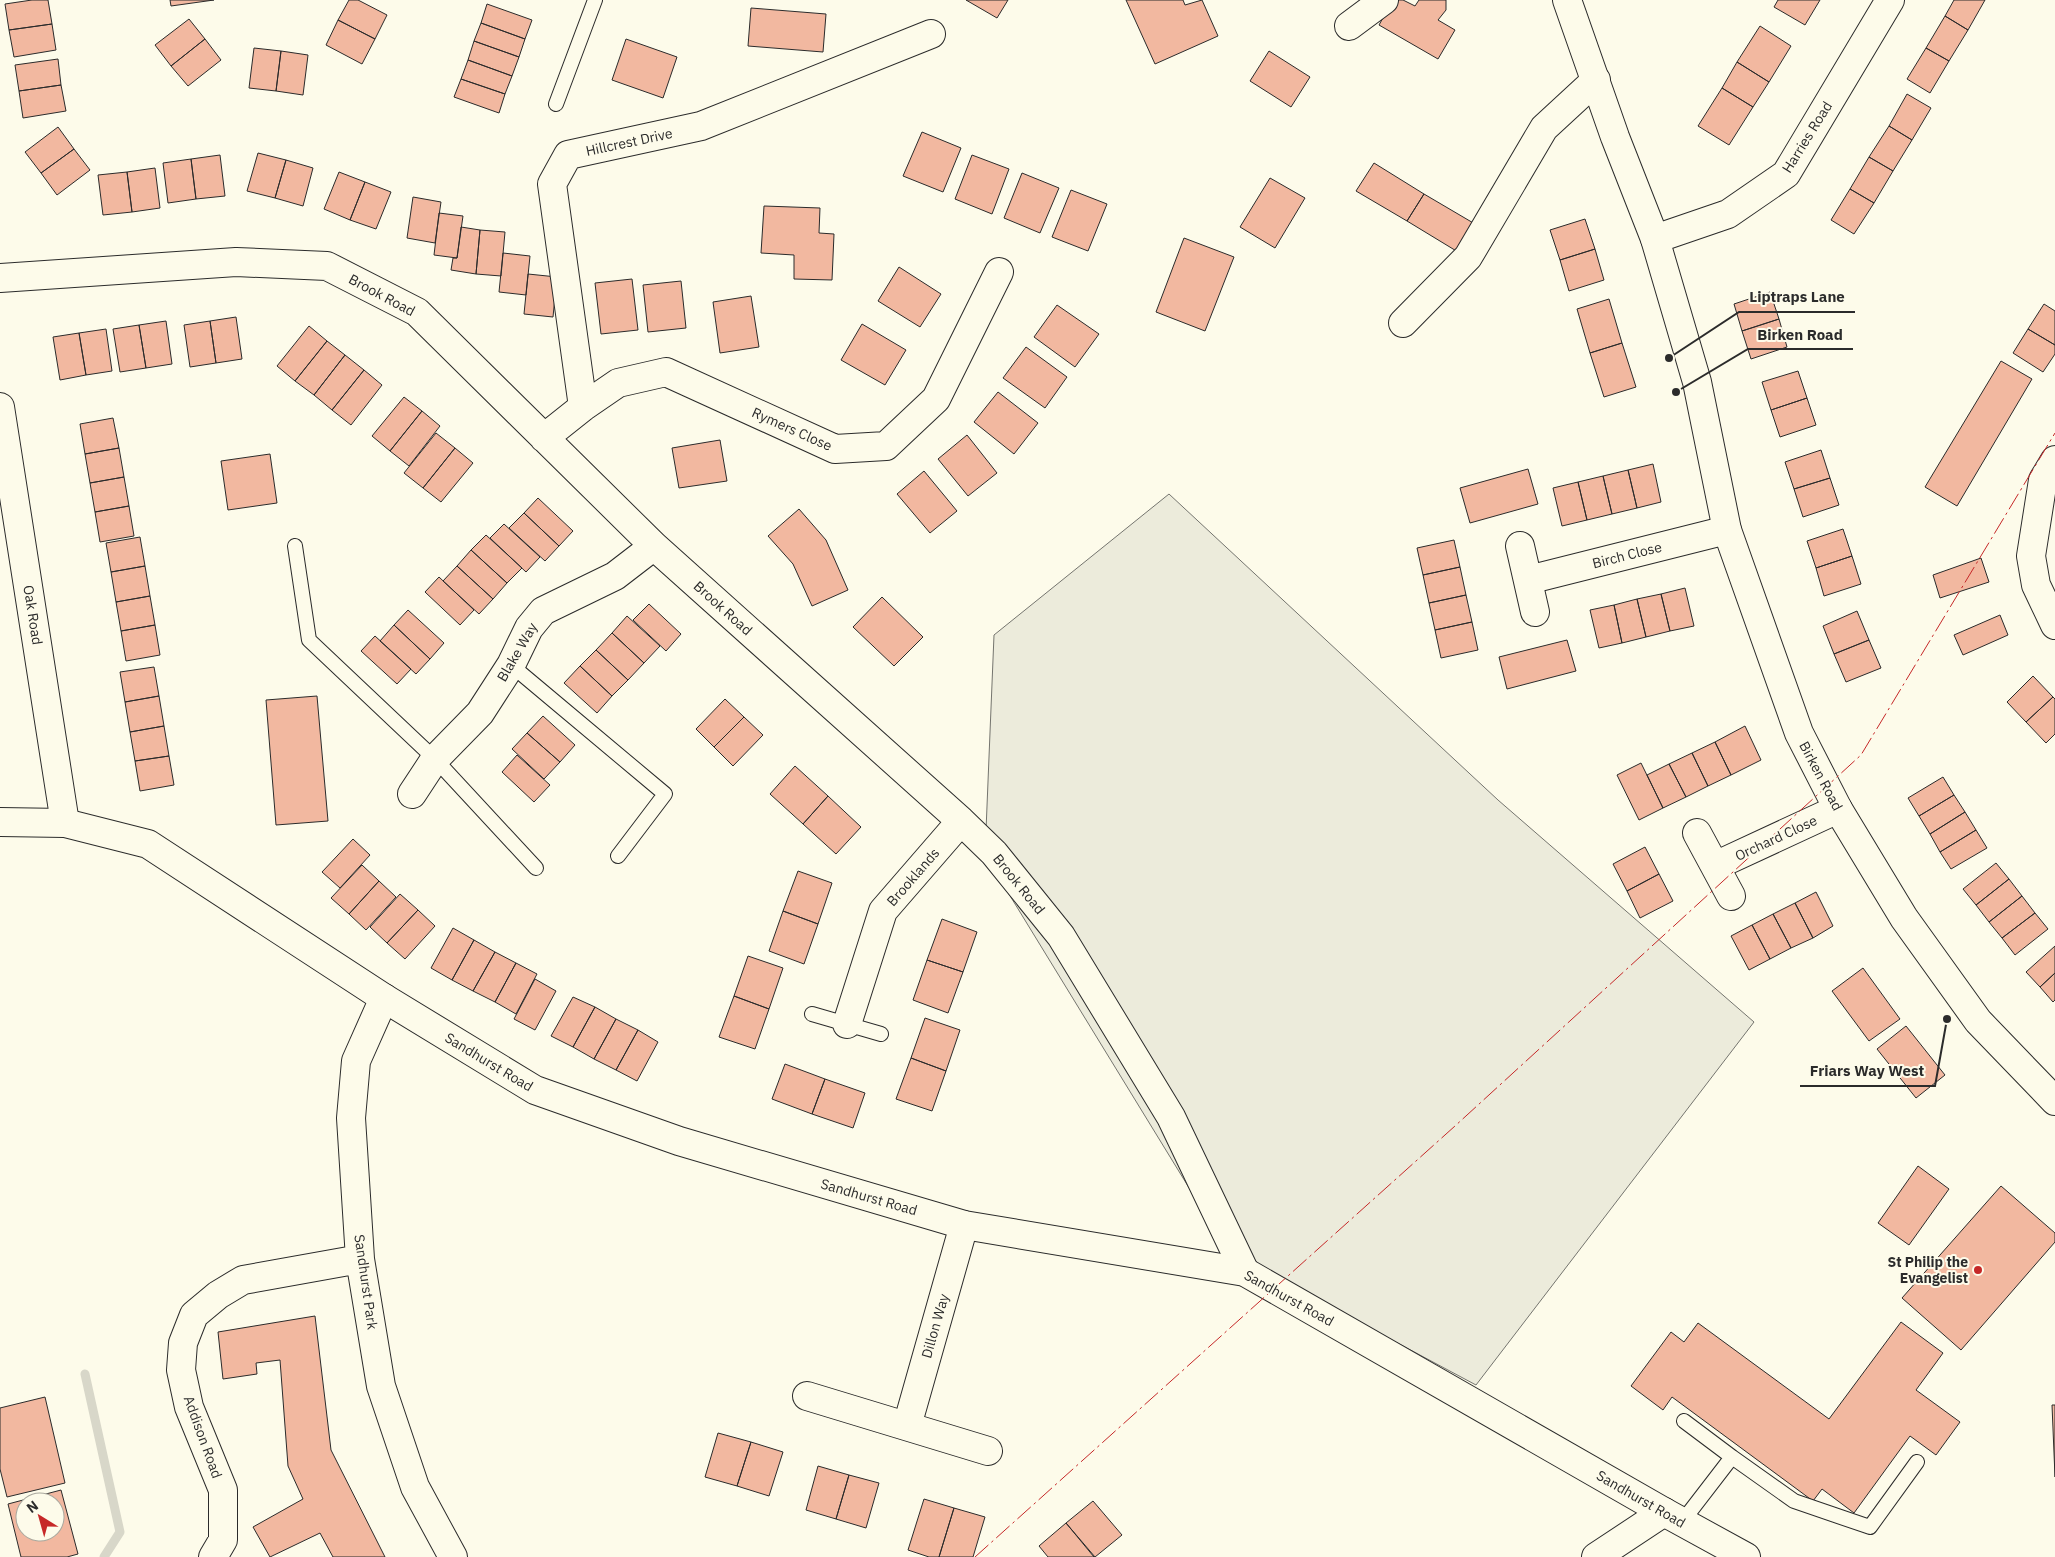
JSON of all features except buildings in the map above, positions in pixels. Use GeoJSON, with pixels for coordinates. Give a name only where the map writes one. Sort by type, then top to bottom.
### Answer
{"type":"FeatureCollection","features":[{"type":"Feature","properties":{"kind":"street"},"geometry":{"type":"LineString","coordinates":[[1349,26],[1384,0]]}},
{"type":"Feature","properties":{"kind":"street","name":"Birken Road"},"geometry":{"type":"LineString","coordinates":[[1567,0],[1655,239],[1696,382],[1727,530],[1799,733],[1838,809],[1904,918],[1978,1021],[2055,1101]]}},
{"type":"Feature","properties":{"kind":"street","name":"Harries Road"},"geometry":{"type":"LineString","coordinates":[[1655,239],[1728,214],[1786,174],[1890,0]]}},
{"type":"Feature","properties":{"kind":"street","name":"Hillcrest Drive"},"geometry":{"type":"LineString","coordinates":[[583,407],[552,184],[568,155],[701,126],[930,34]]}},
{"type":"Feature","properties":{"kind":"street"},"geometry":{"type":"LineString","coordinates":[[1403,322],[1468,257],[1544,128],[1596,80]]}},
{"type":"Feature","properties":{"kind":"street","name":"Brook Road"},"geometry":{"type":"LineString","coordinates":[[0,278],[236,262],[327,266],[417,312],[654,546],[961,821],[994,853],[1061,936],[1171,1117],[1245,1272]]}},
{"type":"Feature","properties":{"kind":"street","name":"Rymers Close"},"geometry":{"type":"LineString","coordinates":[[544,438],[583,407],[618,383],[666,372],[835,449],[886,446],[936,399],[999,272]]}},
{"type":"Feature","properties":{"kind":"street","name":"Oak Road"},"geometry":{"type":"LineString","coordinates":[[0,407],[65,823]]}},
{"type":"Feature","properties":{"kind":"street"},"geometry":{"type":"LineString","coordinates":[[2055,460],[2043,480],[2031,556],[2036,585],[2055,625]]}},
{"type":"Feature","properties":{"kind":"street","name":"Birch Close"},"geometry":{"type":"LineString","coordinates":[[1528,580],[1727,530]]}},
{"type":"Feature","properties":{"kind":"street","name":"Blake Way"},"geometry":{"type":"LineString","coordinates":[[412,794],[435,759],[480,713],[512,665],[529,628],[543,611],[615,576],[654,546]]}},
{"type":"Feature","properties":{"kind":"street"},"geometry":{"type":"LineString","coordinates":[[1520,546],[1535,612]]}},
{"type":"Feature","properties":{"kind":"street","name":"Orchard Close"},"geometry":{"type":"LineString","coordinates":[[1715,866],[1838,809]]}},
{"type":"Feature","properties":{"kind":"street","name":"Brooklands"},"geometry":{"type":"LineString","coordinates":[[847,1024],[883,911],[961,821]]}},
{"type":"Feature","properties":{"kind":"street","name":"Sandhurst Road"},"geometry":{"type":"LineString","coordinates":[[0,822],[65,823],[148,844],[384,998],[536,1090],[679,1142],[964,1225],[1245,1272],[1746,1557]]}},
{"type":"Feature","properties":{"kind":"street"},"geometry":{"type":"LineString","coordinates":[[1697,833],[1731,896]]}},
{"type":"Feature","properties":{"kind":"street","name":"Sandhurst Park"},"geometry":{"type":"LineString","coordinates":[[384,998],[356,1061],[351,1118],[360,1259],[382,1386],[415,1487],[453,1557]]}},
{"type":"Feature","properties":{"kind":"street","name":"Dillon Way"},"geometry":{"type":"LineString","coordinates":[[907,1426],[964,1225]]}},
{"type":"Feature","properties":{"kind":"street","name":"Addison Road"},"geometry":{"type":"LineString","coordinates":[[213,1557],[223,1540],[223,1490],[190,1407],[181,1370],[183,1343],[194,1315],[218,1295],[244,1280],[360,1259]]}},
{"type":"Feature","properties":{"kind":"street"},"geometry":{"type":"LineString","coordinates":[[807,1396],[988,1451]]}},
{"type":"Feature","properties":{"kind":"street"},"geometry":{"type":"LineString","coordinates":[[1596,1557],[1673,1517]]}},
{"type":"Feature","properties":{"kind":"lane"},"geometry":{"type":"LineString","coordinates":[[556,104],[595,0]]}},
{"type":"Feature","properties":{"kind":"lane"},"geometry":{"type":"LineString","coordinates":[[295,546],[309,640],[435,759],[536,868]]}},
{"type":"Feature","properties":{"kind":"lane"},"geometry":{"type":"LineString","coordinates":[[512,665],[665,794],[618,856]]}},
{"type":"Feature","properties":{"kind":"lane"},"geometry":{"type":"LineString","coordinates":[[812,1014],[881,1034]]}},
{"type":"Feature","properties":{"kind":"lane"},"geometry":{"type":"LineString","coordinates":[[1684,1421],[1794,1501],[1870,1527],[1917,1462]]}},
{"type":"Feature","properties":{"kind":"lane"},"geometry":{"type":"LineString","coordinates":[[1673,1517],[1732,1457]]}},
{"type":"Feature","properties":{"kind":"shaded area"},"geometry":{"type":"Polygon","coordinates":[[[1169,494],[1498,800],[1754,1022],[1476,1385],[1229,1253],[985,855],[994,635],[1169,494]]]}},
{"type":"Feature","properties":{"kind":"waterway"},"geometry":{"type":"LineString","coordinates":[[85,1374],[120,1532],[104,1557]]}},
{"type":"Feature","properties":{"kind":"power"},"geometry":{"type":"LineString","coordinates":[[975,1557],[1455,1126],[1861,755],[2055,433]]}},
{"type":"Feature","properties":{"kind":"place","name":"Liptraps Lane"},"geometry":{"type":"Point","coordinates":[1669,358]}},
{"type":"Feature","properties":{"kind":"place","name":"Birken Road"},"geometry":{"type":"Point","coordinates":[1676,392]}},
{"type":"Feature","properties":{"kind":"place","name":"Friars Way West"},"geometry":{"type":"Point","coordinates":[1947,1019]}},
{"type":"Feature","properties":{"kind":"place","name":"St Philip the Evangelist"},"geometry":{"type":"Point","coordinates":[1978,1270]}}]}
